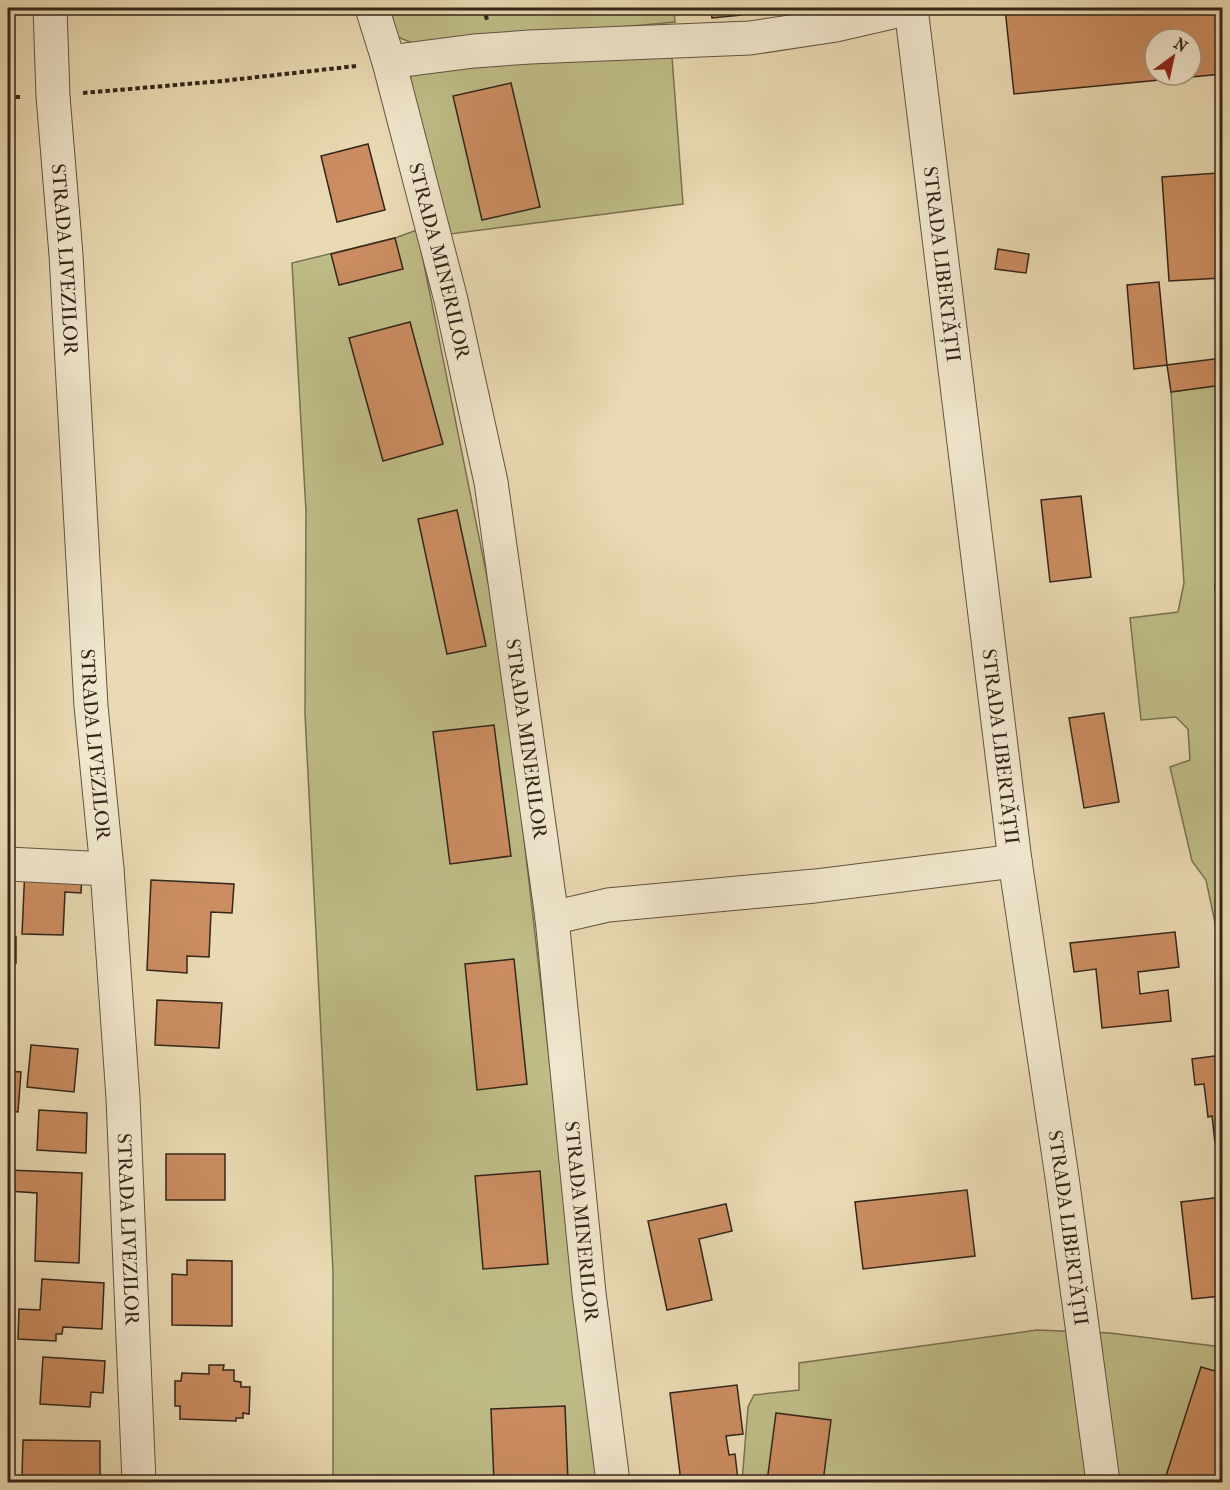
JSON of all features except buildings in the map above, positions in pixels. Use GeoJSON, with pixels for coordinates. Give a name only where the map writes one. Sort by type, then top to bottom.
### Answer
{"type":"FeatureCollection","features":[{"type":"Feature","properties":{"kind":"street","name":"STRADA LIVEZILOR"},"geometry":{"type":"LineString","coordinates":[[50,8],[52,96],[66,255],[91,706],[107,869],[123,1098],[139,1482]]}},
{"type":"Feature","properties":{"kind":"street","name":"STRADA MINERILOR"},"geometry":{"type":"LineString","coordinates":[[372,8],[389,62],[451,300],[491,482],[552,918],[589,1293],[613,1482]]}},
{"type":"Feature","properties":{"kind":"street"},"geometry":{"type":"LineString","coordinates":[[389,62],[474,51],[540,46],[750,38],[836,24],[910,8]]}},
{"type":"Feature","properties":{"kind":"street","name":"STRADA LIBERTĂȚII"},"geometry":{"type":"LineString","coordinates":[[910,8],[1016,861],[1103,1482]]}},
{"type":"Feature","properties":{"kind":"street"},"geometry":{"type":"LineString","coordinates":[[552,918],[609,905],[815,886],[1016,861]]}},
{"type":"Feature","properties":{"kind":"street"},"geometry":{"type":"LineString","coordinates":[[8,864],[107,869]]}},
{"type":"Feature","properties":{"kind":"path"},"geometry":{"type":"LineString","coordinates":[[8,97],[52,96],[232,80],[389,62]]}},
{"type":"Feature","properties":{"kind":"shaded area"},"geometry":{"type":"Polygon","coordinates":[[[388,8],[674,8],[675,22],[418,46],[396,36],[388,8]]]}},
{"type":"Feature","properties":{"kind":"shaded area"},"geometry":{"type":"Polygon","coordinates":[[[672,57],[683,204],[450,234],[409,92],[411,73],[429,67],[672,57]]]}},
{"type":"Feature","properties":{"kind":"shaded area"},"geometry":{"type":"Polygon","coordinates":[[[417,230],[503,656],[598,1482],[333,1482],[333,1272],[305,714],[306,511],[292,263],[395,238],[417,230]]]}},
{"type":"Feature","properties":{"kind":"shaded area"},"geometry":{"type":"Polygon","coordinates":[[[1222,385],[1222,956],[1206,880],[1192,861],[1170,767],[1190,760],[1188,729],[1176,717],[1141,720],[1130,618],[1178,612],[1184,583],[1171,392],[1222,385]]]}},
{"type":"Feature","properties":{"kind":"shaded area"},"geometry":{"type":"Polygon","coordinates":[[[1037,1330],[1110,1333],[1222,1347],[1222,1482],[742,1482],[748,1407],[754,1395],[799,1390],[799,1363],[1037,1330]]]}}]}
